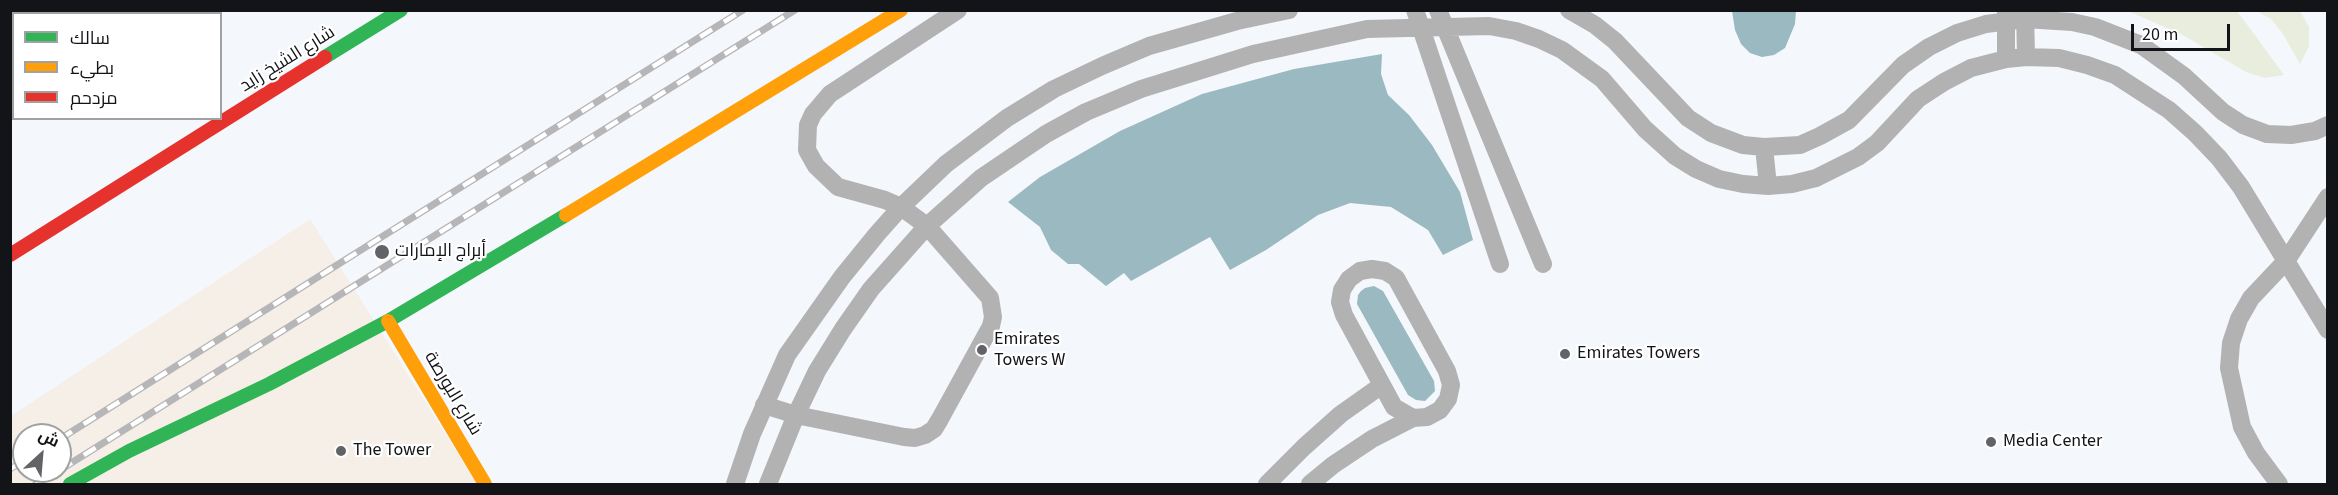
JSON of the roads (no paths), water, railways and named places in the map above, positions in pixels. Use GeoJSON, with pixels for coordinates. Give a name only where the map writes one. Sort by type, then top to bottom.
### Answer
{"type":"FeatureCollection","features":[{"type":"Feature","properties":{"kind":"main road","name":"شارع الشيخ زايد"},"geometry":{"type":"LineString","coordinates":[[10,255],[401,10]]}},
{"type":"Feature","properties":{"kind":"main road"},"geometry":{"type":"LineString","coordinates":[[70,484],[388,321],[498,257],[901,10]]}},
{"type":"Feature","properties":{"kind":"main road","name":"شارع البورصة"},"geometry":{"type":"LineString","coordinates":[[388,321],[485,484]]}},
{"type":"Feature","properties":{"kind":"lane"},"geometry":{"type":"LineString","coordinates":[[764,405],[796,415],[904,437],[915,438],[925,435],[934,429],[991,326],[993,317],[990,298],[927,226],[902,207],[838,187],[826,178],[807,150],[808,125],[813,114],[830,94],[958,10]]}},
{"type":"Feature","properties":{"kind":"lane"},"geometry":{"type":"LineString","coordinates":[[735,484],[764,405],[787,355],[835,286],[902,207],[946,164],[1007,118],[1054,89],[1149,46],[1237,21],[1289,10]]}},
{"type":"Feature","properties":{"kind":"lane"},"geometry":{"type":"LineString","coordinates":[[1569,10],[1595,25],[1615,41],[1670,101],[1696,124],[1723,139],[1743,145],[1764,147],[1800,145],[1835,130],[1861,109],[1903,65],[1929,47],[1957,33],[2006,16],[2025,15],[2095,27],[2141,45],[2184,76],[2223,112],[2243,125],[2267,134],[2291,135],[2315,131],[2328,125]]}},
{"type":"Feature","properties":{"kind":"lane"},"geometry":{"type":"LineString","coordinates":[[2025,15],[2026,57]]}},
{"type":"Feature","properties":{"kind":"lane"},"geometry":{"type":"LineString","coordinates":[[2006,16],[2006,59]]}},
{"type":"Feature","properties":{"kind":"lane"},"geometry":{"type":"LineString","coordinates":[[1441,18],[1543,264]]}},
{"type":"Feature","properties":{"kind":"lane"},"geometry":{"type":"LineString","coordinates":[[768,484],[796,415],[843,329],[871,289],[927,226],[981,178],[1026,147],[1086,112],[1141,89],[1241,57],[1310,40],[1417,19],[1441,18],[1516,31],[1562,50],[1602,79],[1645,129],[1675,156],[1719,179],[1768,186],[1792,184],[1837,169],[1877,142],[1906,110],[1930,90],[1971,68],[2006,59],[2026,57],[2059,58],[2088,65],[2115,75],[2169,110],[2220,158],[2241,187],[2328,330]]}},
{"type":"Feature","properties":{"kind":"lane"},"geometry":{"type":"LineString","coordinates":[[1417,19],[1500,264]]}},
{"type":"Feature","properties":{"kind":"lane"},"geometry":{"type":"LineString","coordinates":[[1764,147],[1768,186]]}},
{"type":"Feature","properties":{"kind":"lane"},"geometry":{"type":"LineString","coordinates":[[2279,484],[2256,453],[2242,427],[2229,368],[2231,343],[2239,319],[2251,298],[2286,261],[2328,197]]}},
{"type":"Feature","properties":{"kind":"lane"},"geometry":{"type":"LineString","coordinates":[[1310,484],[1333,465],[1372,439],[1413,418],[1427,417],[1440,410],[1448,399],[1451,385],[1447,371],[1396,278],[1385,271],[1372,269],[1360,271],[1349,279],[1342,290],[1340,302],[1344,315],[1394,407],[1413,418]]}},
{"type":"Feature","properties":{"kind":"lane"},"geometry":{"type":"LineString","coordinates":[[1267,484],[1304,447],[1382,384]]}},
{"type":"Feature","properties":{"kind":"water"},"geometry":{"type":"Polygon","coordinates":[[[1732,11],[1796,11],[1795,24],[1785,48],[1774,55],[1762,57],[1750,53],[1741,44],[1735,30],[1732,11]]]}},
{"type":"Feature","properties":{"kind":"water"},"geometry":{"type":"Polygon","coordinates":[[[1382,54],[1381,74],[1388,95],[1409,115],[1432,145],[1460,192],[1473,240],[1443,255],[1428,230],[1391,207],[1350,203],[1318,215],[1266,250],[1230,270],[1210,237],[1131,281],[1124,273],[1106,286],[1079,264],[1068,264],[1051,250],[1040,227],[1008,202],[1040,177],[1120,131],[1202,94],[1294,69],[1382,54]]]}},
{"type":"Feature","properties":{"kind":"water"},"geometry":{"type":"Polygon","coordinates":[[[1374,286],[1383,291],[1434,381],[1435,391],[1425,401],[1416,400],[1408,395],[1357,304],[1361,291],[1374,286]]]}},
{"type":"Feature","properties":{"kind":"railway"},"geometry":{"type":"LineString","coordinates":[[72,431],[743,10]]}},
{"type":"Feature","properties":{"kind":"railway"},"geometry":{"type":"LineString","coordinates":[[72,462],[795,10]]}},
{"type":"Feature","properties":{"kind":"place","name":"أبراج الإمارات"},"geometry":{"type":"Point","coordinates":[382,252]}},
{"type":"Feature","properties":{"kind":"place","name":"Emirates Towers W"},"geometry":{"type":"Point","coordinates":[982,350]}},
{"type":"Feature","properties":{"kind":"place","name":"Emirates Towers"},"geometry":{"type":"Point","coordinates":[1565,354]}},
{"type":"Feature","properties":{"kind":"place","name":"Media Center"},"geometry":{"type":"Point","coordinates":[1991,442]}},
{"type":"Feature","properties":{"kind":"place","name":"The Tower"},"geometry":{"type":"Point","coordinates":[341,451]}}]}
